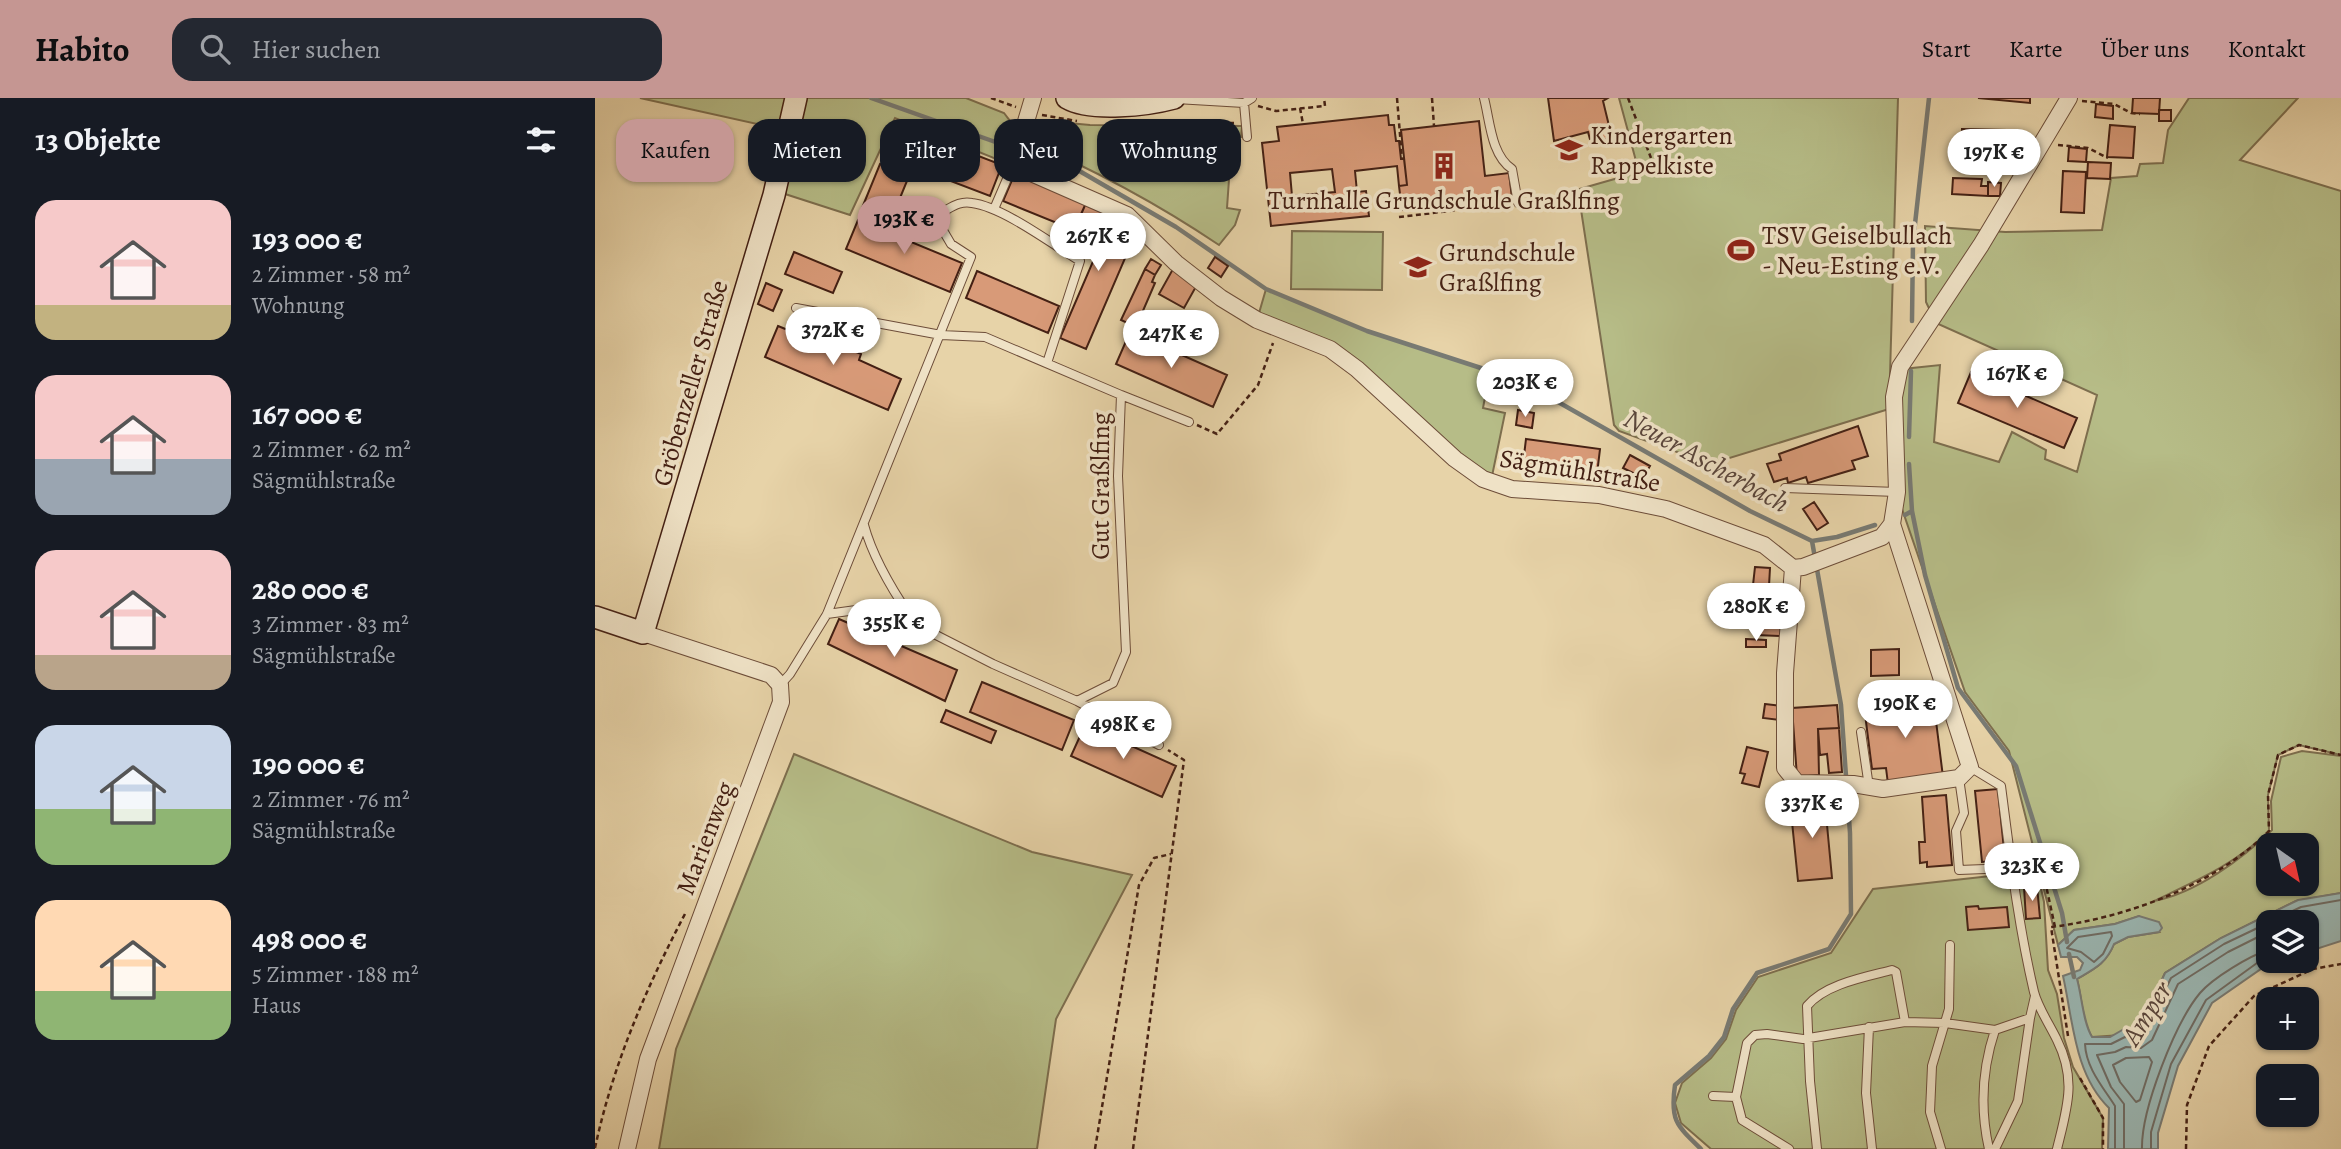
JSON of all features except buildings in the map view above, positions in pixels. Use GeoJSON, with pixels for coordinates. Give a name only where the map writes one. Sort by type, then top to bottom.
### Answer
{"type":"FeatureCollection","features":[{"type":"Feature","properties":{"kind":"street","name":"Gröbenzeller Straße"},"geometry":{"type":"LineString","coordinates":[[643,633],[738,323],[774,195],[796,98]]}},
{"type":"Feature","properties":{"kind":"street"},"geometry":{"type":"LineString","coordinates":[[1067,98],[1107,106],[1139,105],[1173,98]]}},
{"type":"Feature","properties":{"kind":"street"},"geometry":{"type":"LineString","coordinates":[[1892,524],[1882,537],[1798,568],[1784,673],[1785,768],[1797,783],[1883,789],[1965,772],[1943,684],[1892,524],[1897,492],[1894,413],[1900,367],[2043,145],[2069,99]]}},
{"type":"Feature","properties":{"kind":"street","name":"Sägmühlstraße"},"geometry":{"type":"LineString","coordinates":[[1064,182],[1127,215],[1176,263],[1221,298],[1257,320],[1330,349],[1357,369],[1455,459],[1483,479],[1512,489],[1599,495],[1666,509],[1764,545],[1798,568]]}},
{"type":"Feature","properties":{"kind":"street"},"geometry":{"type":"LineString","coordinates":[[595,617],[760,670],[771,675],[780,685]]}},
{"type":"Feature","properties":{"kind":"street","name":"Marienweg"},"geometry":{"type":"LineString","coordinates":[[627,1149],[648,1059],[773,729],[781,702],[780,685]]}},
{"type":"Feature","properties":{"kind":"lane"},"geometry":{"type":"LineString","coordinates":[[1173,98],[1248,100],[1247,137]]}},
{"type":"Feature","properties":{"kind":"lane"},"geometry":{"type":"LineString","coordinates":[[1484,98],[1499,155],[1502,162],[1512,169],[1518,202]]}},
{"type":"Feature","properties":{"kind":"lane"},"geometry":{"type":"LineString","coordinates":[[994,209],[1005,182]]}},
{"type":"Feature","properties":{"kind":"lane"},"geometry":{"type":"LineString","coordinates":[[780,685],[790,674],[827,614],[971,257],[951,244],[941,228],[946,210],[957,203],[971,202],[994,209],[1080,261],[1047,363]]}},
{"type":"Feature","properties":{"kind":"lane","name":"Gut Graßlfing"},"geometry":{"type":"LineString","coordinates":[[796,308],[941,335],[985,337],[1121,395],[1118,476],[1126,652],[1122,667],[1113,683],[1077,701]]}},
{"type":"Feature","properties":{"kind":"lane"},"geometry":{"type":"LineString","coordinates":[[1121,395],[1189,422]]}},
{"type":"Feature","properties":{"kind":"lane"},"geometry":{"type":"LineString","coordinates":[[1785,488],[1897,492]]}},
{"type":"Feature","properties":{"kind":"lane"},"geometry":{"type":"LineString","coordinates":[[863,524],[880,565],[912,618]]}},
{"type":"Feature","properties":{"kind":"lane"},"geometry":{"type":"LineString","coordinates":[[827,614],[885,606],[912,618],[936,635],[993,664],[1077,701],[1159,744]]}},
{"type":"Feature","properties":{"kind":"lane"},"geometry":{"type":"LineString","coordinates":[[1885,691],[1943,684]]}},
{"type":"Feature","properties":{"kind":"lane"},"geometry":{"type":"LineString","coordinates":[[1854,785],[1861,732]]}},
{"type":"Feature","properties":{"kind":"lane"},"geometry":{"type":"LineString","coordinates":[[2011,869],[1959,870],[1957,831],[1964,813],[1965,772],[2001,786],[2011,869],[2035,996],[2062,1050],[2070,1082],[2070,1100],[2057,1149]]}},
{"type":"Feature","properties":{"kind":"lane"},"geometry":{"type":"LineString","coordinates":[[1941,1149],[1930,1112],[1932,1066],[1948,1009],[1950,945]]}},
{"type":"Feature","properties":{"kind":"lane"},"geometry":{"type":"LineString","coordinates":[[1817,1149],[1810,1081],[1807,1006],[1811,1001],[1860,978],[1892,970],[1900,979],[1905,1022]]}},
{"type":"Feature","properties":{"kind":"lane"},"geometry":{"type":"LineString","coordinates":[[1995,1149],[2018,1101],[2035,996]]}},
{"type":"Feature","properties":{"kind":"lane"},"geometry":{"type":"LineString","coordinates":[[1789,1149],[1742,1120],[1736,1097],[1747,1043],[1755,1035],[1809,1039],[1905,1022],[1945,1023],[1995,1030],[2030,1018]]}},
{"type":"Feature","properties":{"kind":"lane"},"geometry":{"type":"LineString","coordinates":[[1869,1027],[1866,1093],[1872,1149]]}},
{"type":"Feature","properties":{"kind":"lane"},"geometry":{"type":"LineString","coordinates":[[1989,1149],[1983,1096],[1985,1070],[1995,1030]]}},
{"type":"Feature","properties":{"kind":"lane"},"geometry":{"type":"LineString","coordinates":[[1713,1096],[1736,1097]]}},
{"type":"Feature","properties":{"kind":"path"},"geometry":{"type":"LineString","coordinates":[[991,98],[1030,105]]}},
{"type":"Feature","properties":{"kind":"path"},"geometry":{"type":"LineString","coordinates":[[1258,106],[1276,111],[1325,106],[1324,98]]}},
{"type":"Feature","properties":{"kind":"path"},"geometry":{"type":"LineString","coordinates":[[1397,98],[1402,159]]}},
{"type":"Feature","properties":{"kind":"path"},"geometry":{"type":"LineString","coordinates":[[1432,98],[1434,126]]}},
{"type":"Feature","properties":{"kind":"path"},"geometry":{"type":"LineString","coordinates":[[1628,98],[1651,158]]}},
{"type":"Feature","properties":{"kind":"path"},"geometry":{"type":"LineString","coordinates":[[2069,99],[2114,104],[2131,113],[2140,114]]}},
{"type":"Feature","properties":{"kind":"path"},"geometry":{"type":"LineString","coordinates":[[1300,108],[1303,124]]}},
{"type":"Feature","properties":{"kind":"path"},"geometry":{"type":"LineString","coordinates":[[2043,145],[2088,148],[2108,158]]}},
{"type":"Feature","properties":{"kind":"path"},"geometry":{"type":"LineString","coordinates":[[1399,217],[1518,202]]}},
{"type":"Feature","properties":{"kind":"path"},"geometry":{"type":"LineString","coordinates":[[1464,203],[1465,209]]}},
{"type":"Feature","properties":{"kind":"path"},"geometry":{"type":"LineString","coordinates":[[1189,422],[1217,434],[1258,385],[1279,327]]}},
{"type":"Feature","properties":{"kind":"path"},"geometry":{"type":"LineString","coordinates":[[1133,1149],[1184,760],[1159,744]]}},
{"type":"Feature","properties":{"kind":"path"},"geometry":{"type":"LineString","coordinates":[[2053,927],[2073,925],[2148,903],[2218,871],[2254,846],[2269,831],[2268,795],[2278,755],[2299,745],[2341,755]]}},
{"type":"Feature","properties":{"kind":"path"},"geometry":{"type":"LineString","coordinates":[[1095,1149],[1139,885],[1154,858],[1171,854]]}},
{"type":"Feature","properties":{"kind":"path"},"geometry":{"type":"LineString","coordinates":[[2011,869],[2042,867],[2069,1042]]}},
{"type":"Feature","properties":{"kind":"path"},"geometry":{"type":"LineString","coordinates":[[595,1149],[604,1107],[631,1025],[688,906]]}},
{"type":"Feature","properties":{"kind":"path"},"geometry":{"type":"LineString","coordinates":[[2186,1149],[2187,1105],[2209,1046],[2255,996],[2313,969],[2341,964]]}},
{"type":"Feature","properties":{"kind":"path"},"geometry":{"type":"LineString","coordinates":[[2079,1077],[2103,1118],[2103,1149]]}},
{"type":"Feature","properties":{"kind":"green space"},"geometry":{"type":"Polygon","coordinates":[[[640,98],[790,98],[786,119],[748,119],[748,122],[640,98]]]}},
{"type":"Feature","properties":{"kind":"green space"},"geometry":{"type":"Polygon","coordinates":[[[807,98],[966,98],[1004,113],[1008,119],[994,119],[994,158],[980,152],[980,119],[880,119],[880,150],[866,181],[866,119],[801,119],[807,98]]]}},
{"type":"Feature","properties":{"kind":"green space","name":"TSV Geiselbullach - Neu-Esting e.V."},"geometry":{"type":"Polygon","coordinates":[[[1619,98],[1898,98],[1889,409],[1710,464],[1619,431],[1614,425],[1580,203],[1569,192],[1639,172],[1619,98]]]}},
{"type":"Feature","properties":{"kind":"green space"},"geometry":{"type":"Polygon","coordinates":[[[2189,98],[2298,98],[2240,160],[2341,191],[2341,755],[2299,745],[2278,755],[2268,795],[2269,831],[2256,833],[2256,843],[2229,862],[2154,901],[2202,883],[2256,844],[2256,896],[2319,896],[2319,833],[2269,833],[2272,830],[2271,801],[2281,757],[2302,751],[2341,756],[2341,893],[2296,901],[2278,910],[2256,910],[2256,921],[2221,938],[2165,973],[2137,1034],[2092,1037],[2084,1017],[2077,979],[2103,961],[2114,944],[2128,937],[2159,932],[2139,916],[2115,924],[2074,930],[2058,945],[2009,751],[1965,692],[1901,506],[1898,417],[1903,369],[1940,365],[1934,442],[1999,462],[2012,432],[2046,450],[2045,459],[2077,472],[2097,395],[1936,323],[1926,302],[1925,226],[2005,232],[2102,230],[2111,178],[2137,176],[2140,164],[2163,163],[2168,130],[2189,98]]]}},
{"type":"Feature","properties":{"kind":"green space"},"geometry":{"type":"Polygon","coordinates":[[[1083,124],[1097,125],[1097,174],[1083,167],[1083,124]]]}},
{"type":"Feature","properties":{"kind":"green space"},"geometry":{"type":"Polygon","coordinates":[[[785,182],[865,182],[850,215],[782,193],[785,182]]]}},
{"type":"Feature","properties":{"kind":"green space"},"geometry":{"type":"Polygon","coordinates":[[[1113,182],[1229,182],[1227,208],[1240,210],[1235,225],[1219,245],[1113,182]]]}},
{"type":"Feature","properties":{"kind":"green space"},"geometry":{"type":"Polygon","coordinates":[[[1292,231],[1383,232],[1382,290],[1291,289],[1292,231]]]}},
{"type":"Feature","properties":{"kind":"green space"},"geometry":{"type":"Polygon","coordinates":[[[1266,289],[1367,331],[1490,371],[1483,408],[1505,413],[1491,481],[1357,369],[1257,320],[1266,289]]]}},
{"type":"Feature","properties":{"kind":"green space"},"geometry":{"type":"Polygon","coordinates":[[[794,754],[1032,852],[1132,875],[1056,1019],[1037,1149],[659,1149],[676,1049],[794,754]]]}},
{"type":"Feature","properties":{"kind":"green space"},"geometry":{"type":"Polygon","coordinates":[[[2037,871],[2044,902],[2048,970],[2057,994],[2064,1038],[2073,1067],[2103,1118],[2102,1149],[1711,1149],[1681,1123],[1675,1103],[1682,1083],[1711,1058],[1726,1039],[1736,1010],[1758,977],[1831,953],[1873,889],[2037,871]]]}},
{"type":"Feature","properties":{"kind":"water"},"geometry":{"type":"Polygon","coordinates":[[[2341,893],[2341,941],[2319,948],[2319,910],[2278,910],[2298,900],[2341,893]]]}},
{"type":"Feature","properties":{"kind":"water"},"geometry":{"type":"Polygon","coordinates":[[[2139,916],[2159,922],[2162,928],[2159,932],[2128,937],[2114,944],[2103,961],[2077,979],[2092,1037],[2110,1037],[2124,1029],[2137,1034],[2165,973],[2221,938],[2256,921],[2256,972],[2212,1003],[2178,1066],[2158,1133],[2158,1149],[2108,1149],[2109,1108],[2088,1079],[2082,1063],[2063,976],[2080,970],[2083,963],[2077,957],[2061,957],[2058,945],[2074,930],[2115,924],[2139,916]]]}},
{"type":"Feature","properties":{"kind":"waterway","name":"Neuer Ascherbach"},"geometry":{"type":"LineString","coordinates":[[871,98],[994,142]]}},
{"type":"Feature","properties":{"kind":"waterway"},"geometry":{"type":"LineString","coordinates":[[1912,321],[1913,242],[1929,98]]}},
{"type":"Feature","properties":{"kind":"waterway","name":"Neuer Ascherbach"},"geometry":{"type":"LineString","coordinates":[[1083,173],[1176,227],[1266,289],[1367,331],[1521,381],[1750,511],[1812,541],[1837,537],[1875,525]]}},
{"type":"Feature","properties":{"kind":"waterway"},"geometry":{"type":"LineString","coordinates":[[1909,437],[1911,371]]}},
{"type":"Feature","properties":{"kind":"waterway"},"geometry":{"type":"LineString","coordinates":[[1909,464],[1912,511]]}},
{"type":"Feature","properties":{"kind":"waterway","name":"Neuer Ascherbach"},"geometry":{"type":"LineString","coordinates":[[1905,515],[1912,511],[1925,575],[1958,688],[2016,766],[2062,913],[2067,942]]}},
{"type":"Feature","properties":{"kind":"waterway"},"geometry":{"type":"LineString","coordinates":[[1701,1149],[1680,1127],[1674,1114],[1675,1085],[1709,1056],[1724,1037],[1733,1009],[1757,973],[1829,949],[1851,914],[1850,833],[1841,705],[1812,541]]}},
{"type":"Feature","properties":{"kind":"waterway","name":"Neuer Ascherbach"},"geometry":{"type":"LineString","coordinates":[[2069,954],[2074,977]]}},
{"type":"Feature","properties":{"kind":"place","name":"Kindergarten Rappelkiste"},"geometry":{"type":"Point","coordinates":[1569,150]}},
{"type":"Feature","properties":{"kind":"place","name":"Turnhalle Grundschule Graßlfing"},"geometry":{"type":"Point","coordinates":[1444,166]}},
{"type":"Feature","properties":{"kind":"place","name":"TSV Geiselbullach - Neu-Esting e.V."},"geometry":{"type":"Point","coordinates":[1741,250]}},
{"type":"Feature","properties":{"kind":"place","name":"Grundschule Graßlfing"},"geometry":{"type":"Point","coordinates":[1418,267]}},
{"type":"Feature","properties":{"kind":"water label","name":"Amper"},"geometry":{"type":"Point","coordinates":[2146,1013]}}]}
